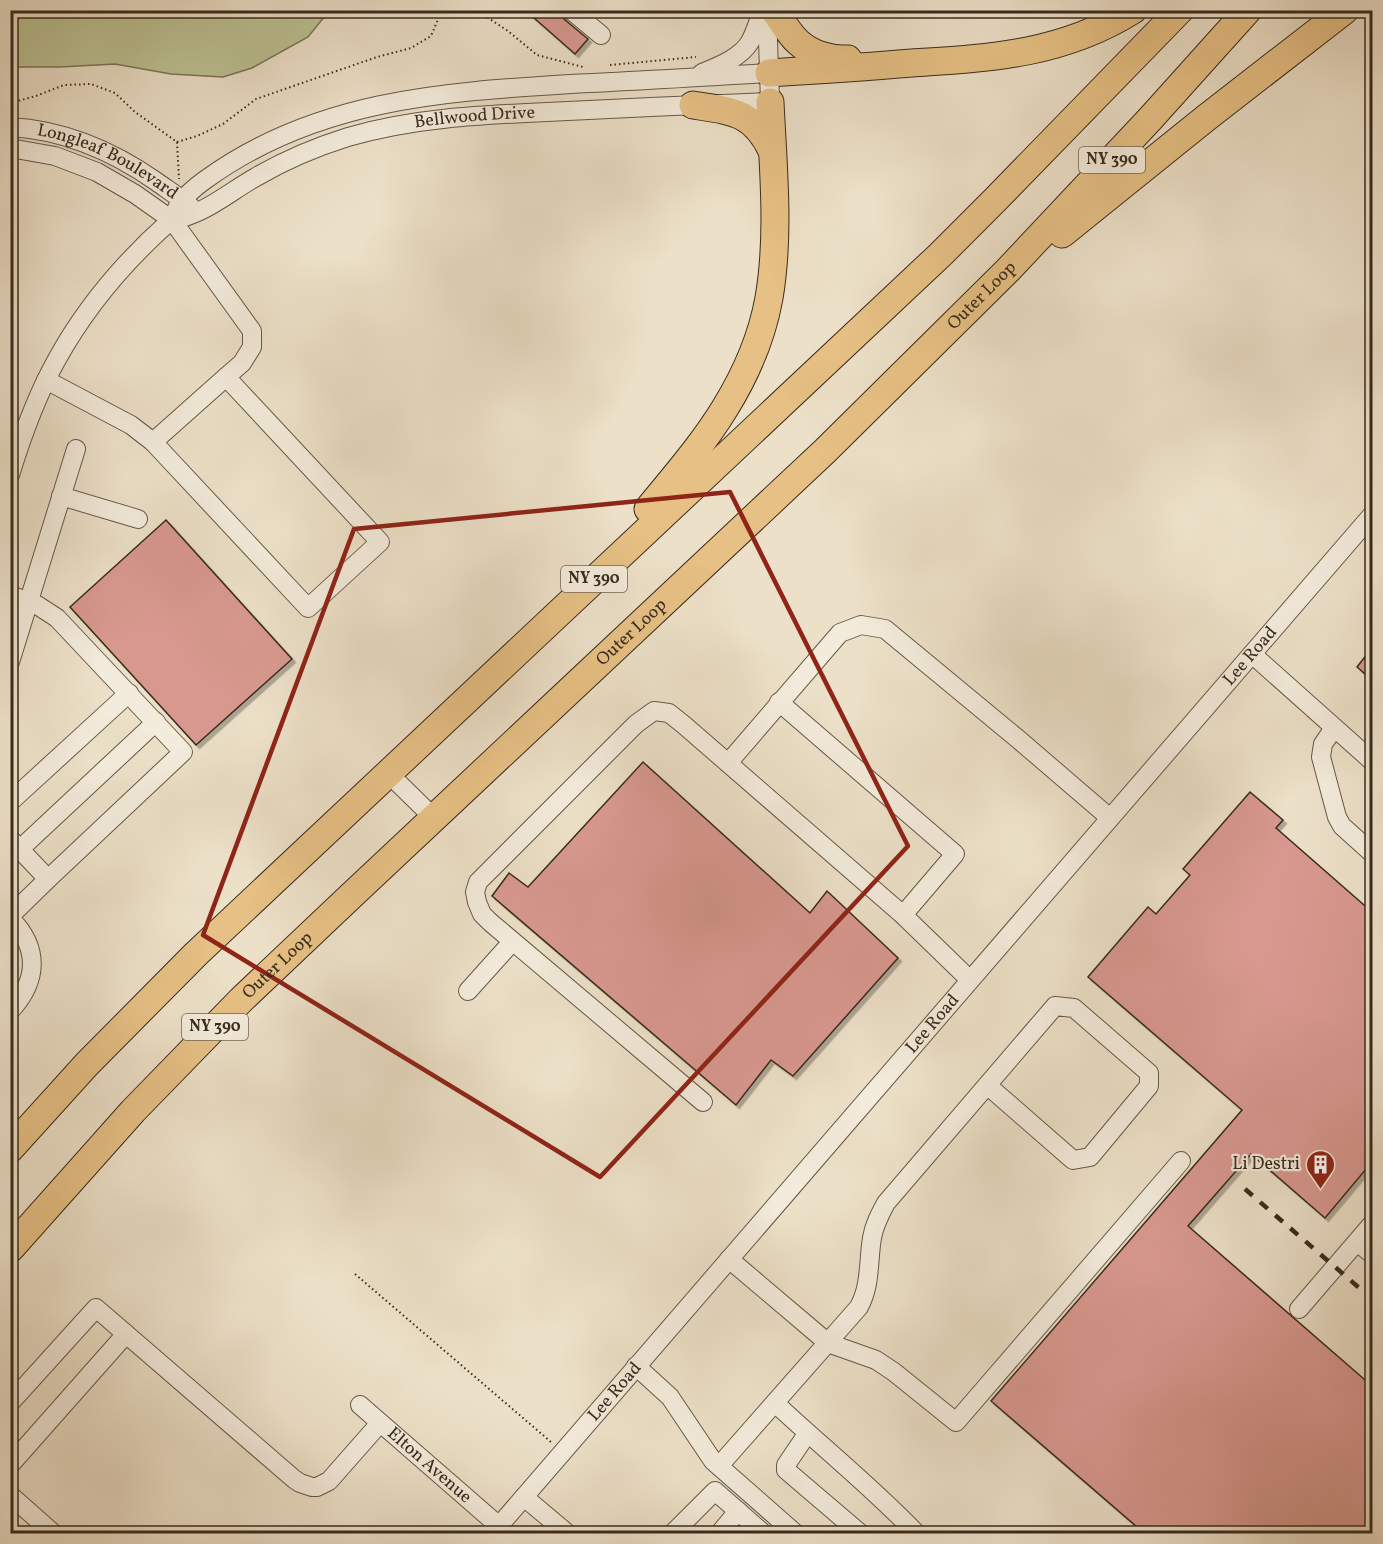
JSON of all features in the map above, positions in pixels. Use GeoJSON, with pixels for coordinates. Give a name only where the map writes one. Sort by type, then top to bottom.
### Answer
{"type":"FeatureCollection","features":[{"type":"Feature","properties":{"kind":"highway"},"geometry":{"type":"LineString","coordinates":[[774,10],[798,42],[832,59],[923,52],[977,59]]}},
{"type":"Feature","properties":{"kind":"highway"},"geometry":{"type":"LineString","coordinates":[[769,73],[977,59],[1023,53],[1054,46],[1099,29],[1133,10]]}},
{"type":"Feature","properties":{"kind":"highway","name":"NY 390"},"geometry":{"type":"LineString","coordinates":[[10,1149],[87,1064],[160,990],[946,249],[1180,10]]}},
{"type":"Feature","properties":{"kind":"highway","name":"Outer Loop"},"geometry":{"type":"LineString","coordinates":[[10,1249],[113,1133],[272,971],[825,451],[1008,270],[1184,82],[1248,10]]}},
{"type":"Feature","properties":{"kind":"highway"},"geometry":{"type":"LineString","coordinates":[[972,306],[1206,118],[1345,10]]}},
{"type":"Feature","properties":{"kind":"highway"},"geometry":{"type":"LineString","coordinates":[[564,608],[609,557],[700,444],[726,406],[748,364],[766,310],[772,274],[774,228],[770,102]]}},
{"type":"Feature","properties":{"kind":"highway"},"geometry":{"type":"LineString","coordinates":[[693,105],[741,115],[766,136],[772,151]]}},
{"type":"Feature","properties":{"kind":"street"},"geometry":{"type":"LineString","coordinates":[[572,10],[601,36]]}},
{"type":"Feature","properties":{"kind":"street"},"geometry":{"type":"LineString","coordinates":[[764,10],[770,102]]}},
{"type":"Feature","properties":{"kind":"street"},"geometry":{"type":"LineString","coordinates":[[690,77],[717,67],[735,57],[749,43],[764,10]]}},
{"type":"Feature","properties":{"kind":"street","name":"Bellwood Drive"},"geometry":{"type":"LineString","coordinates":[[10,475],[31,414],[55,362],[75,328],[102,292],[142,246],[172,220],[183,200],[192,191],[207,178],[256,149],[315,123],[365,107],[416,98],[467,92],[769,73]]}},
{"type":"Feature","properties":{"kind":"street","name":"Bellwood Drive"},"geometry":{"type":"LineString","coordinates":[[172,220],[196,213],[255,177],[300,155],[349,137],[397,125],[476,116],[770,102]]}},
{"type":"Feature","properties":{"kind":"street","name":"Longleaf Boulevard"},"geometry":{"type":"LineString","coordinates":[[10,127],[49,132],[92,144],[136,167],[183,200],[196,213]]}},
{"type":"Feature","properties":{"kind":"street","name":"Longleaf Boulevard"},"geometry":{"type":"LineString","coordinates":[[10,148],[55,156],[97,172],[135,194],[172,220],[252,331],[252,347],[242,363],[153,442]]}},
{"type":"Feature","properties":{"kind":"street"},"geometry":{"type":"LineString","coordinates":[[46,380],[131,425],[153,442],[308,608],[380,542],[226,376]]}},
{"type":"Feature","properties":{"kind":"street"},"geometry":{"type":"LineString","coordinates":[[10,662],[76,449]]}},
{"type":"Feature","properties":{"kind":"street"},"geometry":{"type":"LineString","coordinates":[[61,496],[138,519]]}},
{"type":"Feature","properties":{"kind":"street","name":"Lee Road"},"geometry":{"type":"LineString","coordinates":[[495,1529],[1372,514]]}},
{"type":"Feature","properties":{"kind":"street"},"geometry":{"type":"LineString","coordinates":[[10,595],[44,608],[57,618],[183,752],[10,917],[29,944],[33,965],[27,987],[10,1011]]}},
{"type":"Feature","properties":{"kind":"street"},"geometry":{"type":"LineString","coordinates":[[728,763],[840,633],[861,625],[885,629],[1110,818]]}},
{"type":"Feature","properties":{"kind":"street"},"geometry":{"type":"LineString","coordinates":[[1252,654],[1372,761]]}},
{"type":"Feature","properties":{"kind":"street"},"geometry":{"type":"LineString","coordinates":[[10,802],[129,693]]}},
{"type":"Feature","properties":{"kind":"street"},"geometry":{"type":"LineString","coordinates":[[779,702],[956,854],[903,915]]}},
{"type":"Feature","properties":{"kind":"street"},"geometry":{"type":"LineString","coordinates":[[703,1102],[512,942],[482,914],[475,892],[478,882],[636,724],[654,711],[669,713],[728,763],[903,915],[970,980]]}},
{"type":"Feature","properties":{"kind":"street"},"geometry":{"type":"LineString","coordinates":[[48,879],[15,844],[156,722]]}},
{"type":"Feature","properties":{"kind":"street"},"geometry":{"type":"LineString","coordinates":[[1334,728],[1323,744],[1321,757],[1337,817],[1342,826],[1372,853]]}},
{"type":"Feature","properties":{"kind":"street"},"geometry":{"type":"LineString","coordinates":[[388,773],[434,818]]}},
{"type":"Feature","properties":{"kind":"street"},"geometry":{"type":"LineString","coordinates":[[468,991],[512,942]]}},
{"type":"Feature","properties":{"kind":"street"},"geometry":{"type":"LineString","coordinates":[[719,1467],[859,1307],[868,1285],[873,1236],[886,1203],[987,1085],[1055,1006],[1074,1008],[1149,1073],[1149,1086],[1090,1157],[1073,1160],[987,1085]]}},
{"type":"Feature","properties":{"kind":"street"},"geometry":{"type":"LineString","coordinates":[[729,1259],[828,1343],[876,1360],[956,1422],[1180,1161]]}},
{"type":"Feature","properties":{"kind":"street"},"geometry":{"type":"LineString","coordinates":[[1299,1309],[1372,1224]]}},
{"type":"Feature","properties":{"kind":"street"},"geometry":{"type":"LineString","coordinates":[[1357,1242],[1372,1254]]}},
{"type":"Feature","properties":{"kind":"street"},"geometry":{"type":"LineString","coordinates":[[10,1403],[96,1308],[294,1479],[306,1486],[317,1487],[329,1481],[380,1423]]}},
{"type":"Feature","properties":{"kind":"street"},"geometry":{"type":"LineString","coordinates":[[10,1465],[126,1334]]}},
{"type":"Feature","properties":{"kind":"street"},"geometry":{"type":"LineString","coordinates":[[636,1366],[670,1397],[709,1456],[719,1467],[796,1533]]}},
{"type":"Feature","properties":{"kind":"street"},"geometry":{"type":"LineString","coordinates":[[775,1403],[807,1434],[854,1472],[917,1533]]}},
{"type":"Feature","properties":{"kind":"street","name":"Elton Avenue"},"geometry":{"type":"LineString","coordinates":[[360,1405],[495,1529]]}},
{"type":"Feature","properties":{"kind":"street"},"geometry":{"type":"LineString","coordinates":[[807,1434],[786,1465],[786,1470],[861,1533]]}},
{"type":"Feature","properties":{"kind":"street"},"geometry":{"type":"LineString","coordinates":[[672,1533],[715,1491],[764,1533]]}},
{"type":"Feature","properties":{"kind":"street"},"geometry":{"type":"LineString","coordinates":[[10,1495],[54,1533]]}},
{"type":"Feature","properties":{"kind":"street"},"geometry":{"type":"LineString","coordinates":[[524,1497],[568,1533]]}},
{"type":"Feature","properties":{"kind":"street"},"geometry":{"type":"LineString","coordinates":[[719,1533],[738,1510]]}},
{"type":"Feature","properties":{"kind":"path"},"geometry":{"type":"LineString","coordinates":[[177,142],[223,124],[256,99],[367,60],[411,48],[431,36],[442,10]]}},
{"type":"Feature","properties":{"kind":"path"},"geometry":{"type":"LineString","coordinates":[[476,10],[508,31],[537,56],[584,67]]}},
{"type":"Feature","properties":{"kind":"path"},"geometry":{"type":"LineString","coordinates":[[607,65],[699,56]]}},
{"type":"Feature","properties":{"kind":"path"},"geometry":{"type":"LineString","coordinates":[[10,104],[64,85],[90,84],[114,93],[135,112],[177,142],[183,200]]}},
{"type":"Feature","properties":{"kind":"path"},"geometry":{"type":"LineString","coordinates":[[355,1274],[562,1452]]}},
{"type":"Feature","properties":{"kind":"highlighted area"},"geometry":{"type":"Polygon","coordinates":[[[730,492],[908,846],[600,1177],[203,935],[354,529],[730,492]]]}},
{"type":"Feature","properties":{"kind":"green space"},"geometry":{"type":"Polygon","coordinates":[[[10,11],[329,11],[308,37],[252,68],[223,77],[171,74],[115,64],[11,67],[10,11]]]}},
{"type":"Feature","properties":{"kind":"building"},"geometry":{"type":"Polygon","coordinates":[[[525,10],[560,10],[564,19],[588,39],[575,54],[525,10]]]}},
{"type":"Feature","properties":{"kind":"building"},"geometry":{"type":"Polygon","coordinates":[[[166,520],[292,659],[196,745],[70,607],[166,520]]]}},
{"type":"Feature","properties":{"kind":"building"},"geometry":{"type":"Polygon","coordinates":[[[1372,648],[1372,680],[1357,667],[1372,648]]]}},
{"type":"Feature","properties":{"kind":"building"},"geometry":{"type":"Polygon","coordinates":[[[643,762],[810,913],[827,891],[898,958],[793,1076],[771,1060],[736,1105],[492,896],[509,873],[528,887],[643,762]]]}},
{"type":"Feature","properties":{"kind":"building","name":"Li Destri"},"geometry":{"type":"Polygon","coordinates":[[[1250,792],[1283,820],[1276,828],[1372,912],[1372,1162],[1325,1218],[1251,1154],[1188,1226],[1372,1386],[1372,1533],[1144,1533],[991,1401],[1242,1110],[1088,977],[1148,907],[1156,914],[1190,875],[1183,869],[1250,792]]]}},
{"type":"Feature","properties":{"kind":"railway"},"geometry":{"type":"LineString","coordinates":[[1245,1189],[1372,1299]]}},
{"type":"Feature","properties":{"kind":"place","name":"Li Destri"},"geometry":{"type":"Point","coordinates":[1321,1190]}}]}
